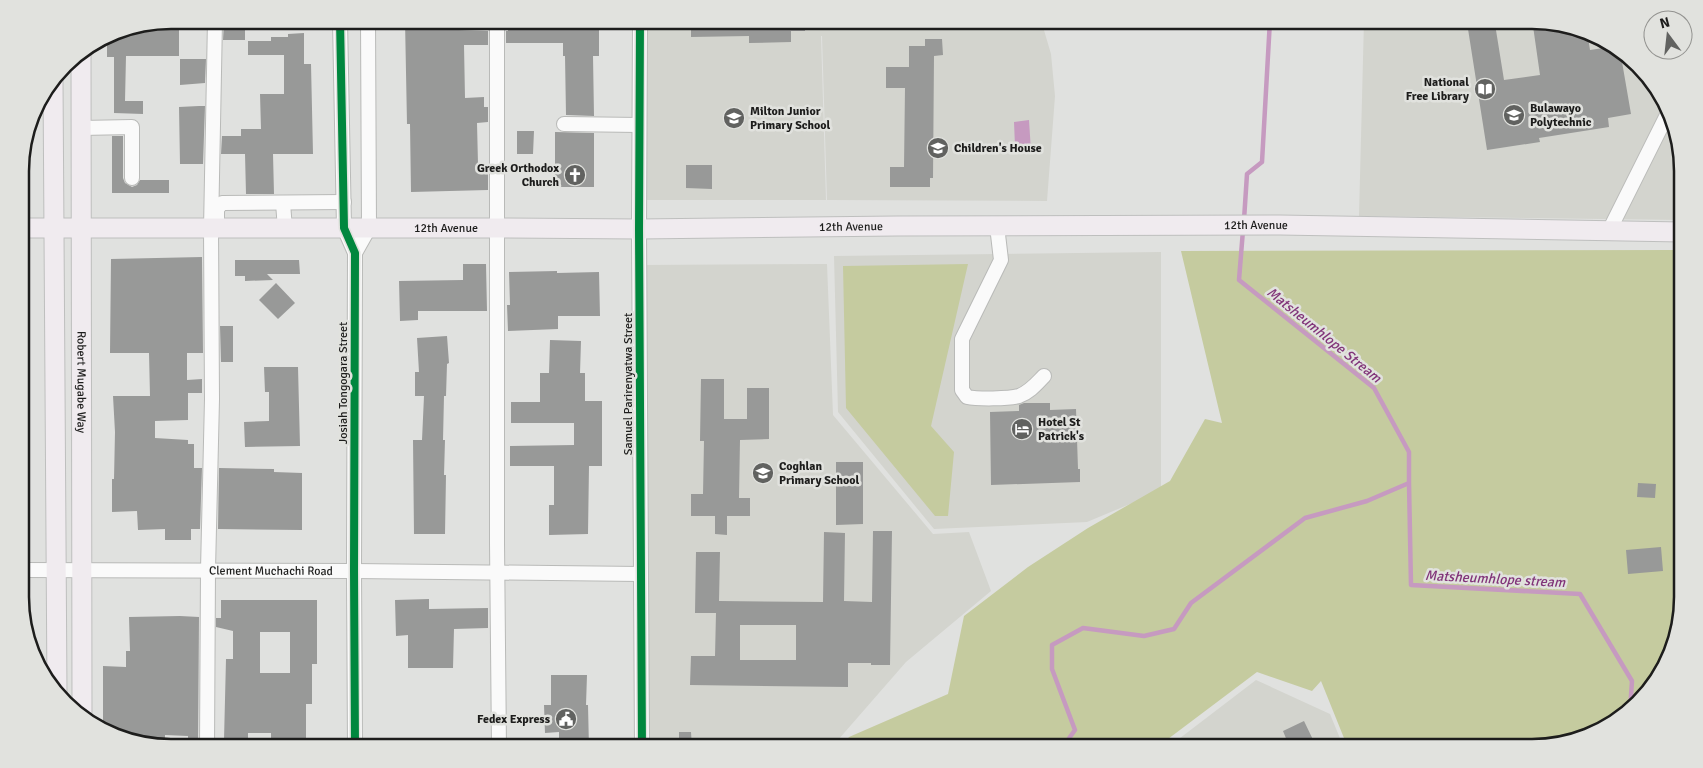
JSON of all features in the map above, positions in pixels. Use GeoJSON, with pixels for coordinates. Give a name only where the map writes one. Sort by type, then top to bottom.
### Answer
{"type":"FeatureCollection","features":[{"type":"Feature","properties":{"kind":"main road","name":"Robert Mugabe Way"},"geometry":{"type":"LineString","coordinates":[[82,60],[82,708]]}},
{"type":"Feature","properties":{"kind":"main road","name":"Robert Mugabe Way"},"geometry":{"type":"LineString","coordinates":[[53,92],[57,682]]}},
{"type":"Feature","properties":{"kind":"main road","name":"12th Avenue"},"geometry":{"type":"LineString","coordinates":[[29,228],[639,229],[1280,225],[1674,232]]}},
{"type":"Feature","properties":{"kind":"street"},"geometry":{"type":"LineString","coordinates":[[207,739],[214,229],[214,29]]}},
{"type":"Feature","properties":{"kind":"street","name":"Josiah Tongogara Street"},"geometry":{"type":"LineString","coordinates":[[340,29],[344,228],[355,254],[355,739]]}},
{"type":"Feature","properties":{"kind":"street","name":"Josiah Tongogara Street"},"geometry":{"type":"LineString","coordinates":[[355,254],[369,228],[368,29]]}},
{"type":"Feature","properties":{"kind":"street"},"geometry":{"type":"LineString","coordinates":[[497,29],[499,739]]}},
{"type":"Feature","properties":{"kind":"street","name":"Samuel Parirenyatwa Street"},"geometry":{"type":"LineString","coordinates":[[640,29],[639,229],[642,739]]}},
{"type":"Feature","properties":{"kind":"street"},"geometry":{"type":"LineString","coordinates":[[1609,230],[1664,120]]}},
{"type":"Feature","properties":{"kind":"street"},"geometry":{"type":"LineString","coordinates":[[564,124],[640,125]]}},
{"type":"Feature","properties":{"kind":"street"},"geometry":{"type":"LineString","coordinates":[[81,128],[132,127],[132,178]]}},
{"type":"Feature","properties":{"kind":"street"},"geometry":{"type":"LineString","coordinates":[[214,229],[217,209],[222,203],[344,202]]}},
{"type":"Feature","properties":{"kind":"street"},"geometry":{"type":"LineString","coordinates":[[283,203],[285,229]]}},
{"type":"Feature","properties":{"kind":"street"},"geometry":{"type":"LineString","coordinates":[[997,226],[1001,260],[962,339],[962,390],[966,397],[976,399],[1019,396],[1034,387],[1044,376]]}},
{"type":"Feature","properties":{"kind":"street","name":"Clement Muchachi Road"},"geometry":{"type":"LineString","coordinates":[[29,570],[640,574]]}},
{"type":"Feature","properties":{"kind":"shaded area"},"geometry":{"type":"Polygon","coordinates":[[[646,29],[1044,29],[1051,54],[1055,96],[1047,201],[827,200],[822,36],[826,200],[643,200],[646,29]]]}},
{"type":"Feature","properties":{"kind":"shaded area","name":"Bulawayo Polytechnic"},"geometry":{"type":"Polygon","coordinates":[[[1364,29],[1532,29],[1560,31],[1578,36],[1603,48],[1633,70],[1655,100],[1669,134],[1673,152],[1674,220],[1359,216],[1364,29]]]}},
{"type":"Feature","properties":{"kind":"shaded area"},"geometry":{"type":"Polygon","coordinates":[[[1029,120],[1031,151],[1011,152],[1010,147],[1015,146],[1014,122],[1029,120]]]}},
{"type":"Feature","properties":{"kind":"shaded area"},"geometry":{"type":"Polygon","coordinates":[[[1161,252],[1161,491],[1087,522],[934,529],[838,412],[834,256],[1161,252]]]}},
{"type":"Feature","properties":{"kind":"shaded area","name":"Coghlan Primary School"},"geometry":{"type":"Polygon","coordinates":[[[827,264],[833,415],[933,534],[969,532],[991,591],[906,662],[839,739],[648,739],[643,265],[827,264]]]}},
{"type":"Feature","properties":{"kind":"shaded area"},"geometry":{"type":"Polygon","coordinates":[[[1256,680],[1330,714],[1340,739],[1179,739],[1256,680]]]}},
{"type":"Feature","properties":{"kind":"green space"},"geometry":{"type":"Polygon","coordinates":[[[1674,250],[1673,616],[1663,652],[1645,684],[1633,698],[1619,710],[1595,725],[1560,737],[1541,739],[1344,739],[1321,681],[1312,691],[1257,672],[1168,739],[848,739],[948,694],[964,616],[1028,567],[1088,528],[1170,481],[1205,419],[1222,423],[1181,251],[1674,250]]]}},
{"type":"Feature","properties":{"kind":"green space"},"geometry":{"type":"Polygon","coordinates":[[[968,264],[931,426],[954,452],[948,516],[935,516],[846,408],[843,266],[968,264]]]}},
{"type":"Feature","properties":{"kind":"building"},"geometry":{"type":"Polygon","coordinates":[[[179,29],[179,56],[126,56],[125,101],[143,101],[143,114],[114,113],[114,57],[107,57],[107,44],[125,36],[143,31],[179,29]]]}},
{"type":"Feature","properties":{"kind":"building"},"geometry":{"type":"Polygon","coordinates":[[[224,29],[245,29],[245,40],[223,40],[224,29]]]}},
{"type":"Feature","properties":{"kind":"building"},"geometry":{"type":"Polygon","coordinates":[[[405,29],[488,31],[488,45],[464,45],[465,98],[484,97],[484,107],[488,107],[488,122],[477,123],[478,164],[488,164],[488,190],[411,192],[410,124],[407,124],[405,29]]]}},
{"type":"Feature","properties":{"kind":"building"},"geometry":{"type":"Polygon","coordinates":[[[508,29],[599,29],[599,56],[593,56],[594,116],[566,115],[563,43],[506,43],[506,31],[508,29]]]}},
{"type":"Feature","properties":{"kind":"building"},"geometry":{"type":"Polygon","coordinates":[[[691,29],[805,29],[805,31],[791,31],[791,42],[749,43],[749,36],[691,37],[691,29]]]}},
{"type":"Feature","properties":{"kind":"building"},"geometry":{"type":"Polygon","coordinates":[[[1468,29],[1496,29],[1504,80],[1540,75],[1533,29],[1560,31],[1578,36],[1589,41],[1590,50],[1603,48],[1622,60],[1631,114],[1608,118],[1609,127],[1539,138],[1540,142],[1487,150],[1468,29]]]}},
{"type":"Feature","properties":{"kind":"building"},"geometry":{"type":"Polygon","coordinates":[[[304,33],[304,64],[311,64],[313,154],[273,154],[274,194],[246,194],[245,154],[221,154],[222,136],[241,136],[241,129],[261,129],[260,94],[284,94],[284,55],[248,55],[248,41],[271,41],[271,37],[288,37],[288,34],[304,33]]]}},
{"type":"Feature","properties":{"kind":"building"},"geometry":{"type":"Polygon","coordinates":[[[925,39],[942,39],[943,55],[934,56],[933,178],[930,178],[930,187],[890,187],[890,167],[904,167],[905,88],[886,88],[886,67],[909,67],[909,46],[925,46],[925,39]]]}},
{"type":"Feature","properties":{"kind":"building"},"geometry":{"type":"Polygon","coordinates":[[[180,59],[206,59],[205,83],[180,85],[180,59]]]}},
{"type":"Feature","properties":{"kind":"building"},"geometry":{"type":"Polygon","coordinates":[[[205,106],[203,164],[180,164],[179,107],[205,106]]]}},
{"type":"Feature","properties":{"kind":"building"},"geometry":{"type":"Polygon","coordinates":[[[517,131],[534,131],[533,154],[517,154],[517,131]]]}},
{"type":"Feature","properties":{"kind":"building"},"geometry":{"type":"Polygon","coordinates":[[[555,132],[594,133],[594,187],[555,187],[555,132]]]}},
{"type":"Feature","properties":{"kind":"building"},"geometry":{"type":"Polygon","coordinates":[[[112,136],[123,136],[123,178],[125,183],[132,187],[137,185],[140,180],[169,180],[169,193],[112,193],[112,136]]]}},
{"type":"Feature","properties":{"kind":"building"},"geometry":{"type":"Polygon","coordinates":[[[686,165],[712,165],[712,189],[686,188],[686,165]]]}},
{"type":"Feature","properties":{"kind":"building"},"geometry":{"type":"Polygon","coordinates":[[[202,257],[203,353],[187,353],[187,380],[202,379],[202,393],[188,393],[188,420],[155,421],[155,438],[188,440],[188,444],[194,444],[194,468],[202,468],[200,529],[191,529],[191,540],[165,540],[165,529],[138,530],[137,511],[112,512],[115,432],[113,396],[150,396],[149,353],[110,353],[111,259],[202,257]]]}},
{"type":"Feature","properties":{"kind":"building"},"geometry":{"type":"Polygon","coordinates":[[[235,260],[299,260],[300,274],[267,274],[273,280],[245,281],[245,276],[235,276],[235,260]]]}},
{"type":"Feature","properties":{"kind":"building"},"geometry":{"type":"Polygon","coordinates":[[[463,264],[486,264],[487,311],[418,311],[418,320],[400,321],[399,281],[463,280],[463,264]]]}},
{"type":"Feature","properties":{"kind":"building"},"geometry":{"type":"Polygon","coordinates":[[[557,271],[557,273],[599,272],[600,316],[558,316],[558,329],[508,331],[507,305],[510,305],[509,272],[557,271]]]}},
{"type":"Feature","properties":{"kind":"building"},"geometry":{"type":"Polygon","coordinates":[[[276,283],[295,303],[278,319],[259,300],[276,283]]]}},
{"type":"Feature","properties":{"kind":"building"},"geometry":{"type":"Polygon","coordinates":[[[220,326],[233,326],[233,362],[221,362],[220,326]]]}},
{"type":"Feature","properties":{"kind":"building"},"geometry":{"type":"Polygon","coordinates":[[[447,336],[449,363],[447,364],[446,396],[444,396],[443,440],[445,440],[444,475],[446,475],[445,534],[414,534],[413,440],[422,440],[424,396],[415,396],[415,372],[419,372],[417,338],[447,336]]]}},
{"type":"Feature","properties":{"kind":"building"},"geometry":{"type":"Polygon","coordinates":[[[550,340],[581,341],[580,373],[585,373],[585,401],[602,401],[602,466],[589,466],[588,534],[549,535],[549,505],[554,505],[554,466],[510,466],[510,446],[574,445],[574,423],[511,423],[511,402],[540,402],[540,373],[549,373],[550,340]]]}},
{"type":"Feature","properties":{"kind":"building"},"geometry":{"type":"Polygon","coordinates":[[[264,367],[298,367],[300,446],[245,447],[244,422],[269,421],[269,392],[265,392],[264,367]]]}},
{"type":"Feature","properties":{"kind":"building"},"geometry":{"type":"Polygon","coordinates":[[[701,379],[724,379],[724,419],[747,419],[747,388],[769,388],[769,439],[740,440],[739,498],[750,498],[750,516],[727,516],[727,535],[715,534],[715,516],[691,516],[691,494],[703,494],[704,441],[700,441],[701,379]]]}},
{"type":"Feature","properties":{"kind":"building"},"geometry":{"type":"Polygon","coordinates":[[[1024,403],[1050,403],[1050,410],[1076,409],[1080,482],[991,485],[990,412],[1019,411],[1019,405],[1024,403]]]}},
{"type":"Feature","properties":{"kind":"building"},"geometry":{"type":"Polygon","coordinates":[[[836,462],[863,462],[863,524],[836,525],[836,462]]]}},
{"type":"Feature","properties":{"kind":"building"},"geometry":{"type":"Polygon","coordinates":[[[219,468],[274,469],[274,472],[302,473],[302,530],[218,529],[219,468]]]}},
{"type":"Feature","properties":{"kind":"building"},"geometry":{"type":"Polygon","coordinates":[[[1638,483],[1656,484],[1655,498],[1637,497],[1638,483]]]}},
{"type":"Feature","properties":{"kind":"building"},"geometry":{"type":"Polygon","coordinates":[[[873,531],[892,531],[890,665],[848,663],[848,687],[690,685],[691,656],[715,656],[716,613],[695,613],[696,552],[720,552],[719,601],[823,602],[824,532],[845,533],[844,601],[872,602],[873,531]],[[740,625],[740,660],[796,660],[796,625],[740,625]]]}},
{"type":"Feature","properties":{"kind":"building"},"geometry":{"type":"Polygon","coordinates":[[[1661,547],[1663,571],[1628,574],[1626,550],[1661,547]]]}},
{"type":"Feature","properties":{"kind":"building"},"geometry":{"type":"Polygon","coordinates":[[[429,599],[429,609],[488,608],[488,628],[454,629],[453,668],[408,668],[408,635],[396,636],[395,600],[429,599]]]}},
{"type":"Feature","properties":{"kind":"building"},"geometry":{"type":"Polygon","coordinates":[[[221,600],[317,600],[317,664],[312,664],[312,704],[306,704],[306,739],[271,739],[271,733],[248,733],[248,739],[224,739],[226,659],[233,659],[233,631],[216,627],[216,618],[221,618],[221,600]],[[260,632],[260,673],[290,673],[290,632],[260,632]]]}},
{"type":"Feature","properties":{"kind":"building"},"geometry":{"type":"Polygon","coordinates":[[[129,617],[199,617],[198,739],[188,739],[188,736],[165,735],[165,739],[143,737],[103,722],[103,666],[126,667],[126,651],[130,651],[129,617]]]}},
{"type":"Feature","properties":{"kind":"building"},"geometry":{"type":"Polygon","coordinates":[[[551,675],[587,675],[586,705],[588,705],[589,739],[559,739],[559,732],[545,733],[544,705],[551,705],[551,675]]]}},
{"type":"Feature","properties":{"kind":"building"},"geometry":{"type":"Polygon","coordinates":[[[1304,721],[1313,739],[1286,739],[1283,731],[1304,721]]]}},
{"type":"Feature","properties":{"kind":"building"},"geometry":{"type":"Polygon","coordinates":[[[679,732],[691,732],[691,739],[679,739],[679,732]]]}},
{"type":"Feature","properties":{"kind":"waterway","name":"Matsheumhlope Stream"},"geometry":{"type":"LineString","coordinates":[[1244,220],[1247,174],[1262,162],[1269,29]]}},
{"type":"Feature","properties":{"kind":"waterway","name":"Matsheumhlope Stream"},"geometry":{"type":"LineString","coordinates":[[1068,739],[1075,730],[1052,669],[1052,645],[1083,628],[1144,636],[1174,629],[1191,603],[1305,518],[1367,501],[1409,483],[1409,452],[1374,388],[1239,280],[1243,230]]}},
{"type":"Feature","properties":{"kind":"waterway","name":"Matsheumhlope stream"},"geometry":{"type":"LineString","coordinates":[[1409,483],[1411,585],[1580,594],[1632,681],[1631,700]]}},
{"type":"Feature","properties":{"kind":"cycle path"},"geometry":{"type":"LineString","coordinates":[[340,29],[344,228],[355,253],[355,739]]}},
{"type":"Feature","properties":{"kind":"cycle path"},"geometry":{"type":"LineString","coordinates":[[640,29],[639,229],[642,739]]}},
{"type":"Feature","properties":{"kind":"place","name":"National Free Library"},"geometry":{"type":"Point","coordinates":[1485,89]}},
{"type":"Feature","properties":{"kind":"place","name":"Bulawayo Polytechnic"},"geometry":{"type":"Point","coordinates":[1514,115]}},
{"type":"Feature","properties":{"kind":"place","name":"Milton Junior Primary School"},"geometry":{"type":"Point","coordinates":[734,118]}},
{"type":"Feature","properties":{"kind":"place","name":"Children's House"},"geometry":{"type":"Point","coordinates":[938,148]}},
{"type":"Feature","properties":{"kind":"place","name":"Greek Orthodox Church"},"geometry":{"type":"Point","coordinates":[575,175]}},
{"type":"Feature","properties":{"kind":"place","name":"Hotel St Patrick's"},"geometry":{"type":"Point","coordinates":[1022,429]}},
{"type":"Feature","properties":{"kind":"place","name":"Coghlan Primary School"},"geometry":{"type":"Point","coordinates":[763,473]}},
{"type":"Feature","properties":{"kind":"place","name":"Fedex Express"},"geometry":{"type":"Point","coordinates":[566,719]}}]}
